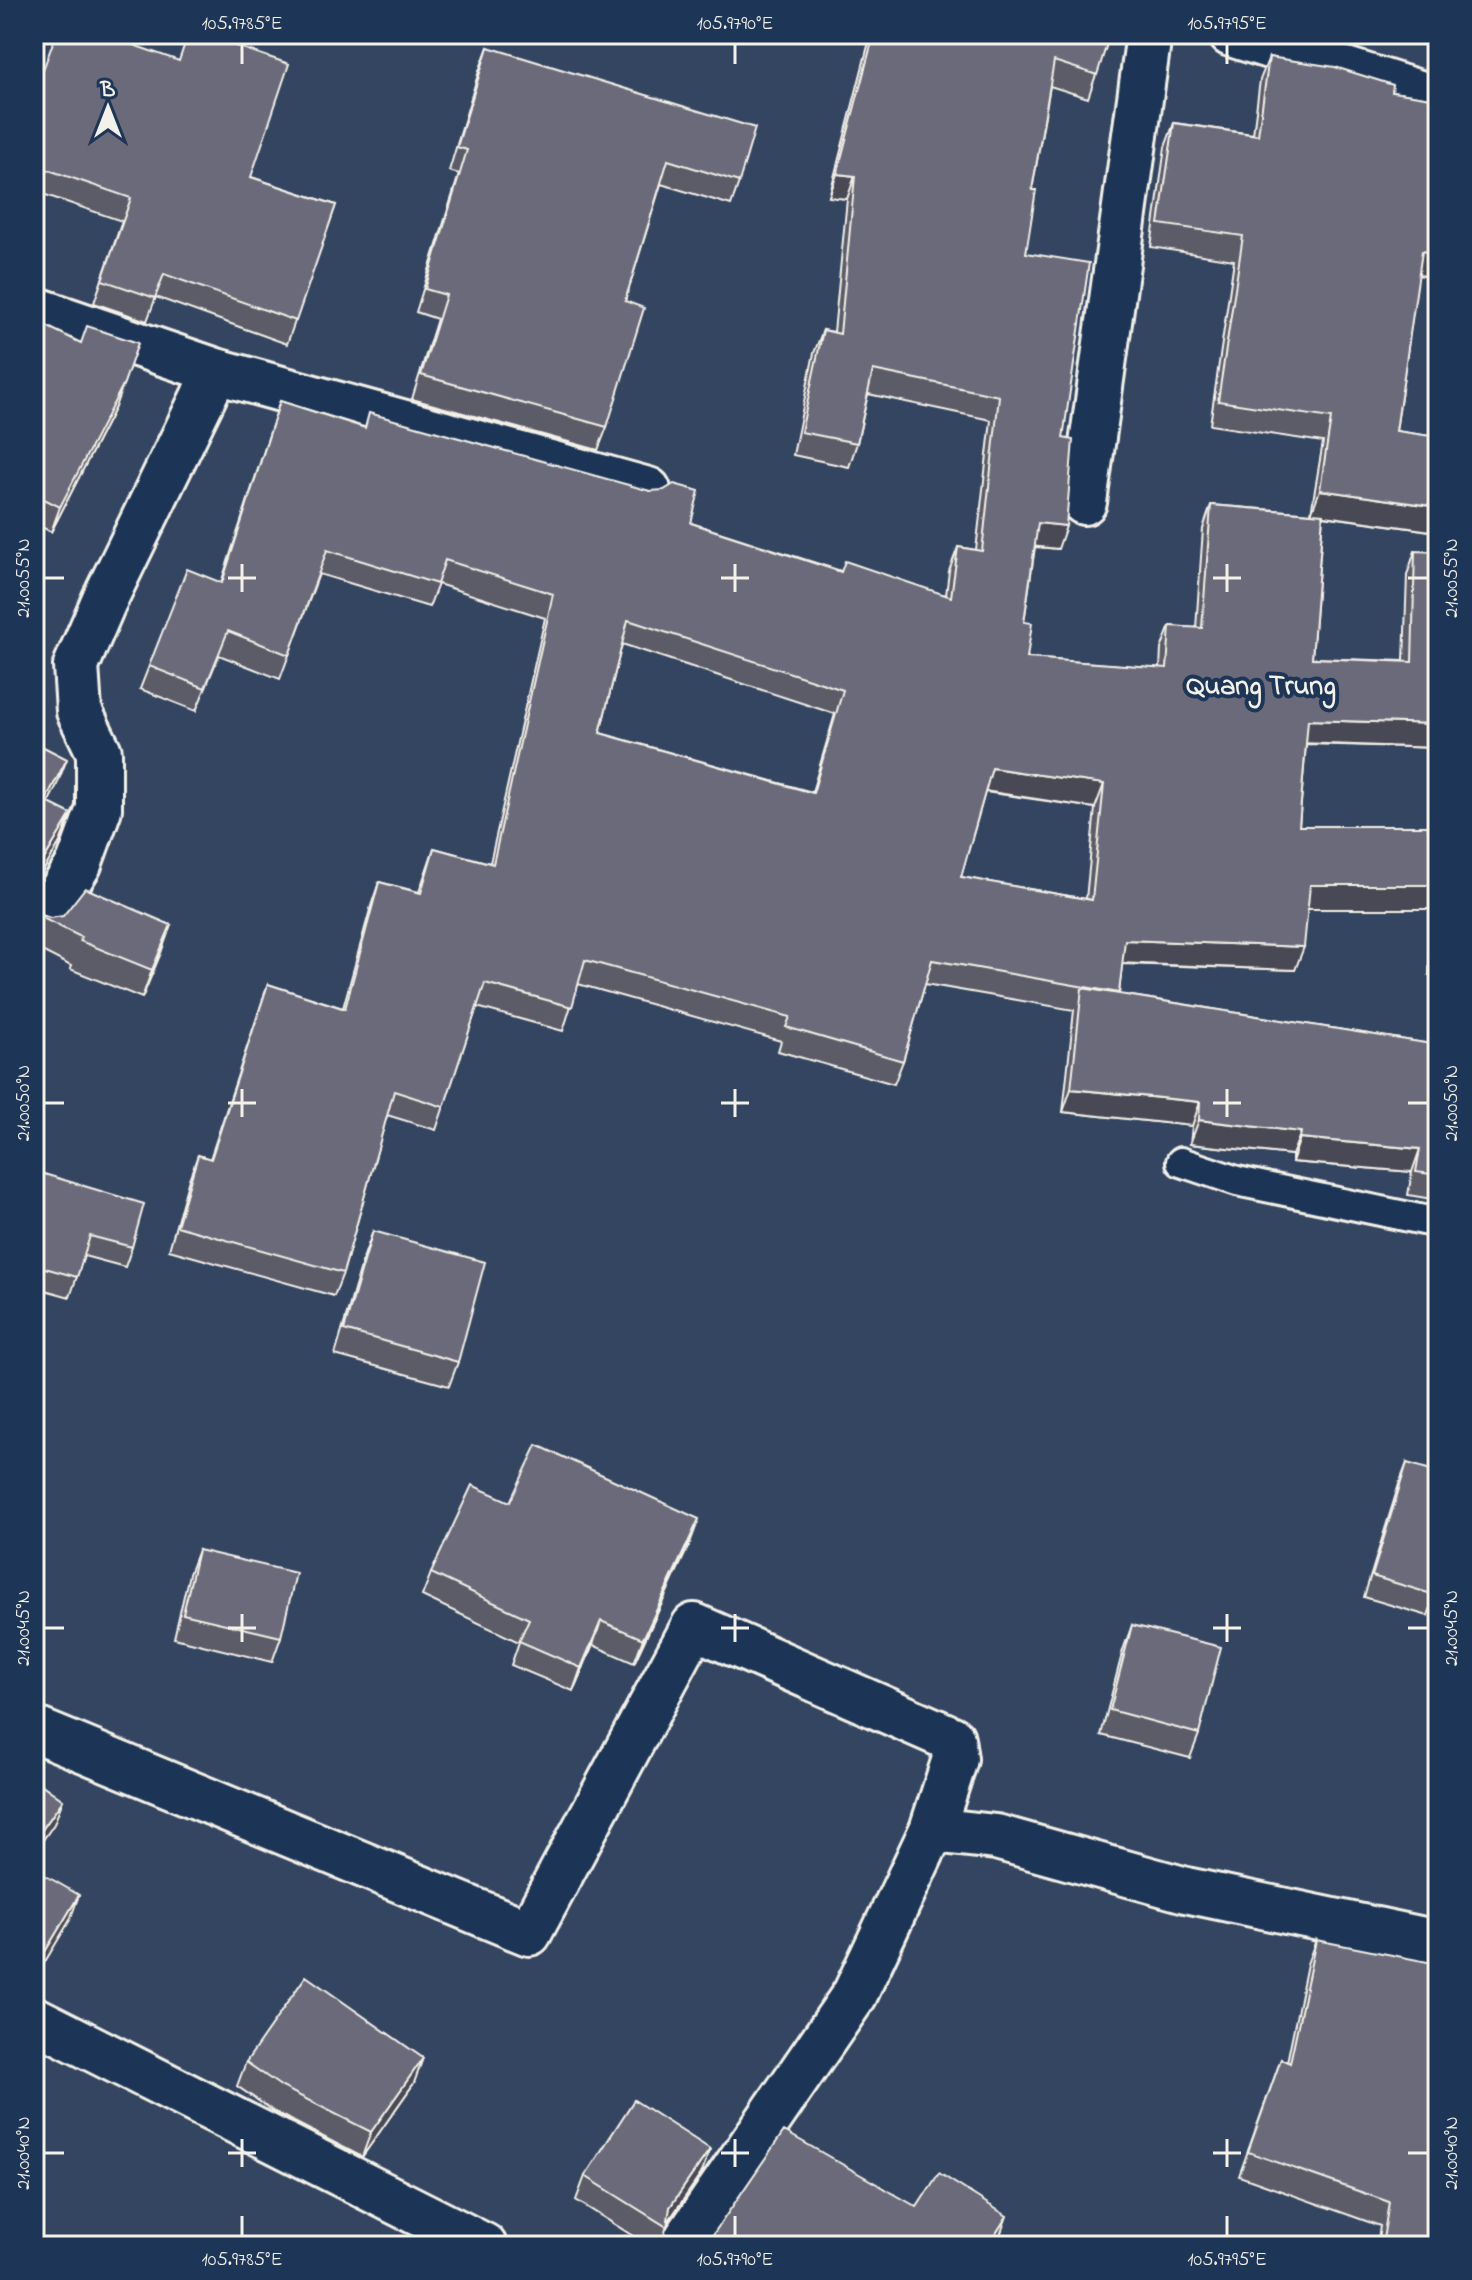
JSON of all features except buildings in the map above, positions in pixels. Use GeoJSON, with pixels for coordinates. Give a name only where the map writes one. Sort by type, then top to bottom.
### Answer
{"type":"FeatureCollection","features":[{"type":"Feature","properties":{"kind":"street"},"geometry":{"type":"LineString","coordinates":[[1084,502],[1149,34]]}},
{"type":"Feature","properties":{"kind":"street"},"geometry":{"type":"LineString","coordinates":[[1231,34],[1438,99]]}},
{"type":"Feature","properties":{"kind":"street"},"geometry":{"type":"LineString","coordinates":[[34,309],[216,371],[648,490]]}},
{"type":"Feature","properties":{"kind":"street"},"geometry":{"type":"LineString","coordinates":[[42,922],[79,864],[99,809],[99,752],[79,711],[76,666],[104,601],[216,371]]}},
{"type":"Feature","properties":{"kind":"street"},"geometry":{"type":"LineString","coordinates":[[34,1729],[529,1933],[694,1626],[952,1739],[955,1759],[932,1830],[855,1994],[682,2246]]}},
{"type":"Feature","properties":{"kind":"street"},"geometry":{"type":"LineString","coordinates":[[932,1830],[996,1837],[1186,1890],[1438,1943]]}},
{"type":"Feature","properties":{"kind":"street"},"geometry":{"type":"LineString","coordinates":[[34,2019],[484,2246]]}},
{"type":"Feature","properties":{"kind":"lane"},"geometry":{"type":"LineString","coordinates":[[1181,1162],[1237,1181],[1438,1223]]}},
{"type":"Feature","properties":{"kind":"district","name":"Quang Trung"},"geometry":{"type":"Point","coordinates":[1261,684]}}]}
